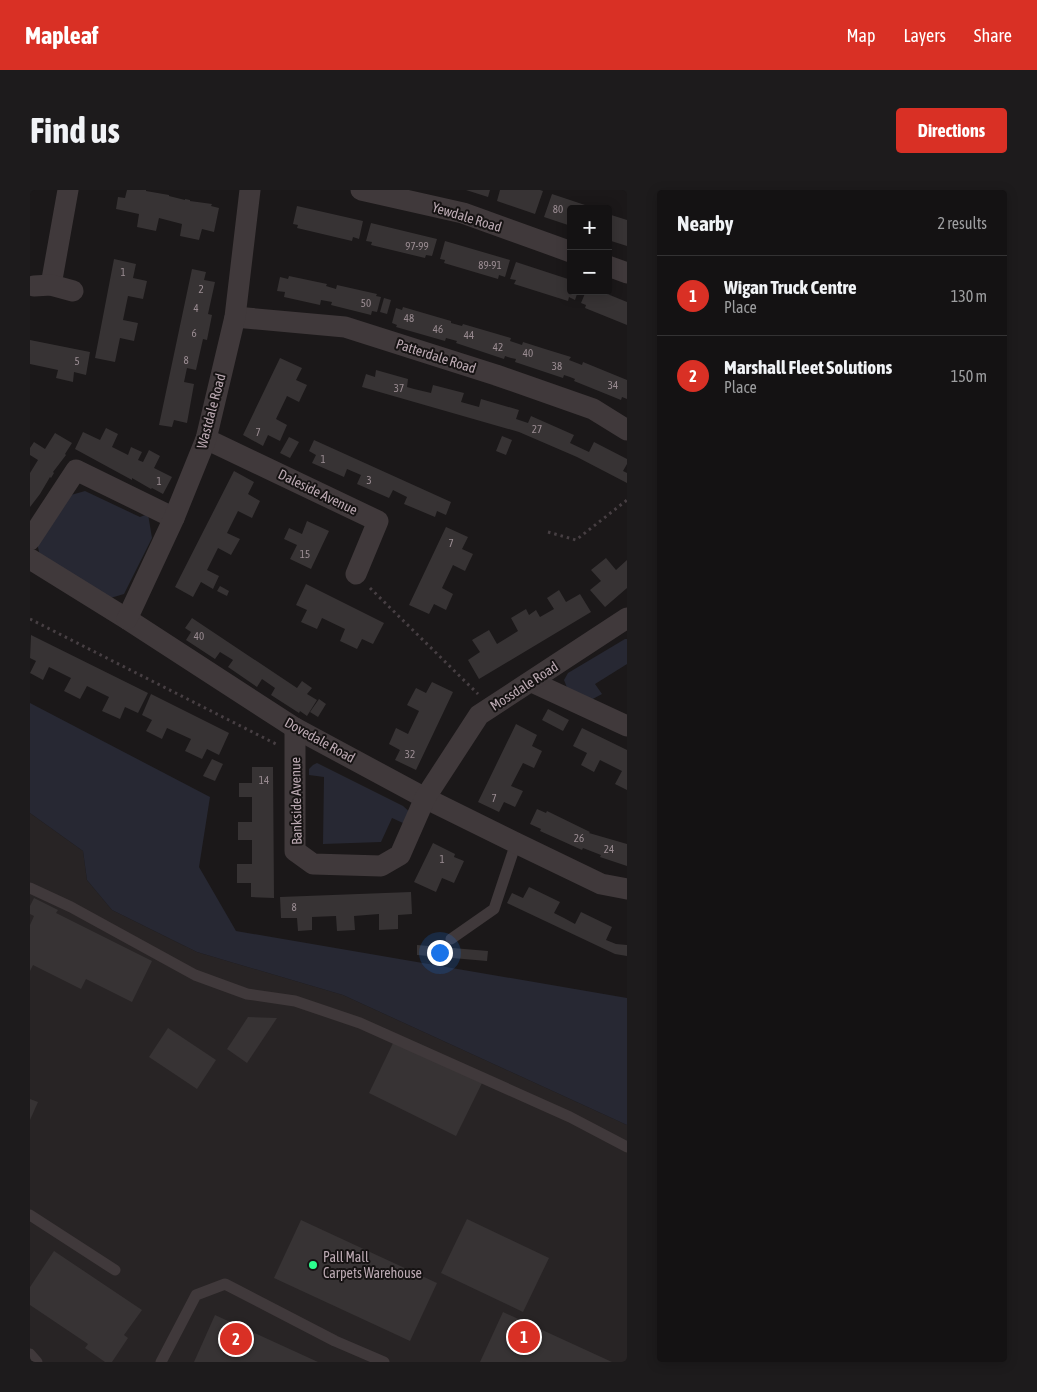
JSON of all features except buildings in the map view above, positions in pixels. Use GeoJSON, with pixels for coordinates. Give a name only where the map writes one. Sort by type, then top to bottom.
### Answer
{"type":"FeatureCollection","features":[{"type":"Feature","properties":{"kind":"street"},"geometry":{"type":"LineString","coordinates":[[68,190],[43,285],[73,291]]}},
{"type":"Feature","properties":{"kind":"street","name":"Wastdale Road"},"geometry":{"type":"LineString","coordinates":[[127,619],[174,518],[206,439],[235,316],[250,190]]}},
{"type":"Feature","properties":{"kind":"street","name":"Yewdale Road"},"geometry":{"type":"LineString","coordinates":[[361,190],[463,213],[567,251]]}},
{"type":"Feature","properties":{"kind":"street"},"geometry":{"type":"LineString","coordinates":[[612,267],[627,272]]}},
{"type":"Feature","properties":{"kind":"street","name":"Patterdale Road"},"geometry":{"type":"LineString","coordinates":[[235,316],[345,327],[496,375],[593,409],[627,430]]}},
{"type":"Feature","properties":{"kind":"street","name":"Daleside Avenue"},"geometry":{"type":"LineString","coordinates":[[206,439],[378,521],[356,574]]}},
{"type":"Feature","properties":{"kind":"street"},"geometry":{"type":"LineString","coordinates":[[30,540],[76,470],[174,518]]}},
{"type":"Feature","properties":{"kind":"street","name":"Dovedale Road"},"geometry":{"type":"LineString","coordinates":[[30,559],[127,619],[295,728],[425,798],[516,843],[601,884],[627,889]]}},
{"type":"Feature","properties":{"kind":"street","name":"Mossdale Road"},"geometry":{"type":"LineString","coordinates":[[425,798],[480,715],[490,706],[532,682],[627,618]]}},
{"type":"Feature","properties":{"kind":"street"},"geometry":{"type":"LineString","coordinates":[[532,682],[627,726]]}},
{"type":"Feature","properties":{"kind":"street","name":"Bankside Avenue"},"geometry":{"type":"LineString","coordinates":[[295,728],[295,851],[313,864],[381,866],[400,855],[425,798]]}},
{"type":"Feature","properties":{"kind":"lane"},"geometry":{"type":"LineString","coordinates":[[451,939],[494,910],[516,843]]}},
{"type":"Feature","properties":{"kind":"lane"},"geometry":{"type":"LineString","coordinates":[[30,888],[71,907],[195,976],[247,994],[295,1000],[360,1022],[570,1117],[627,1147]]}},
{"type":"Feature","properties":{"kind":"lane"},"geometry":{"type":"LineString","coordinates":[[30,1215],[116,1270]]}},
{"type":"Feature","properties":{"kind":"lane"},"geometry":{"type":"LineString","coordinates":[[161,1362],[196,1295],[225,1284],[334,1341],[384,1362]]}},
{"type":"Feature","properties":{"kind":"lane"},"geometry":{"type":"LineString","coordinates":[[30,1354],[37,1362]]}},
{"type":"Feature","properties":{"kind":"path"},"geometry":{"type":"LineString","coordinates":[[548,532],[576,540],[627,500]]}},
{"type":"Feature","properties":{"kind":"path"},"geometry":{"type":"LineString","coordinates":[[356,574],[490,706]]}},
{"type":"Feature","properties":{"kind":"path"},"geometry":{"type":"LineString","coordinates":[[30,618],[295,754]]}},
{"type":"Feature","properties":{"kind":"shaded area"},"geometry":{"type":"Polygon","coordinates":[[[85,491],[140,517],[148,514],[152,538],[124,594],[107,599],[40,556],[37,543],[71,495],[85,491]]]}},
{"type":"Feature","properties":{"kind":"shaded area"},"geometry":{"type":"Polygon","coordinates":[[[627,639],[627,664],[595,684],[602,694],[589,701],[568,690],[564,680],[568,673],[627,639]]]}},
{"type":"Feature","properties":{"kind":"shaded area"},"geometry":{"type":"Polygon","coordinates":[[[30,703],[210,797],[199,867],[236,931],[627,998],[627,1125],[343,995],[197,952],[112,910],[87,880],[83,851],[30,813],[30,703]]]}},
{"type":"Feature","properties":{"kind":"shaded area"},"geometry":{"type":"Polygon","coordinates":[[[317,763],[403,806],[412,814],[403,823],[392,818],[381,842],[323,844],[324,777],[309,775],[309,769],[317,763]]]}},
{"type":"Feature","properties":{"kind":"shaded area"},"geometry":{"type":"Polygon","coordinates":[[[30,813],[83,851],[87,880],[112,910],[197,952],[343,995],[627,1125],[627,1362],[30,1362],[30,813]]]}},
{"type":"Feature","properties":{"kind":"place","name":"Pall Mall Carpets Warehouse"},"geometry":{"type":"Point","coordinates":[313,1265]}},
{"type":"Feature","properties":{"kind":"place","name":"Wigan Truck Centre"},"geometry":{"type":"Point","coordinates":[524,1337]}},
{"type":"Feature","properties":{"kind":"place","name":"Marshall Fleet Solutions"},"geometry":{"type":"Point","coordinates":[236,1339]}}]}
